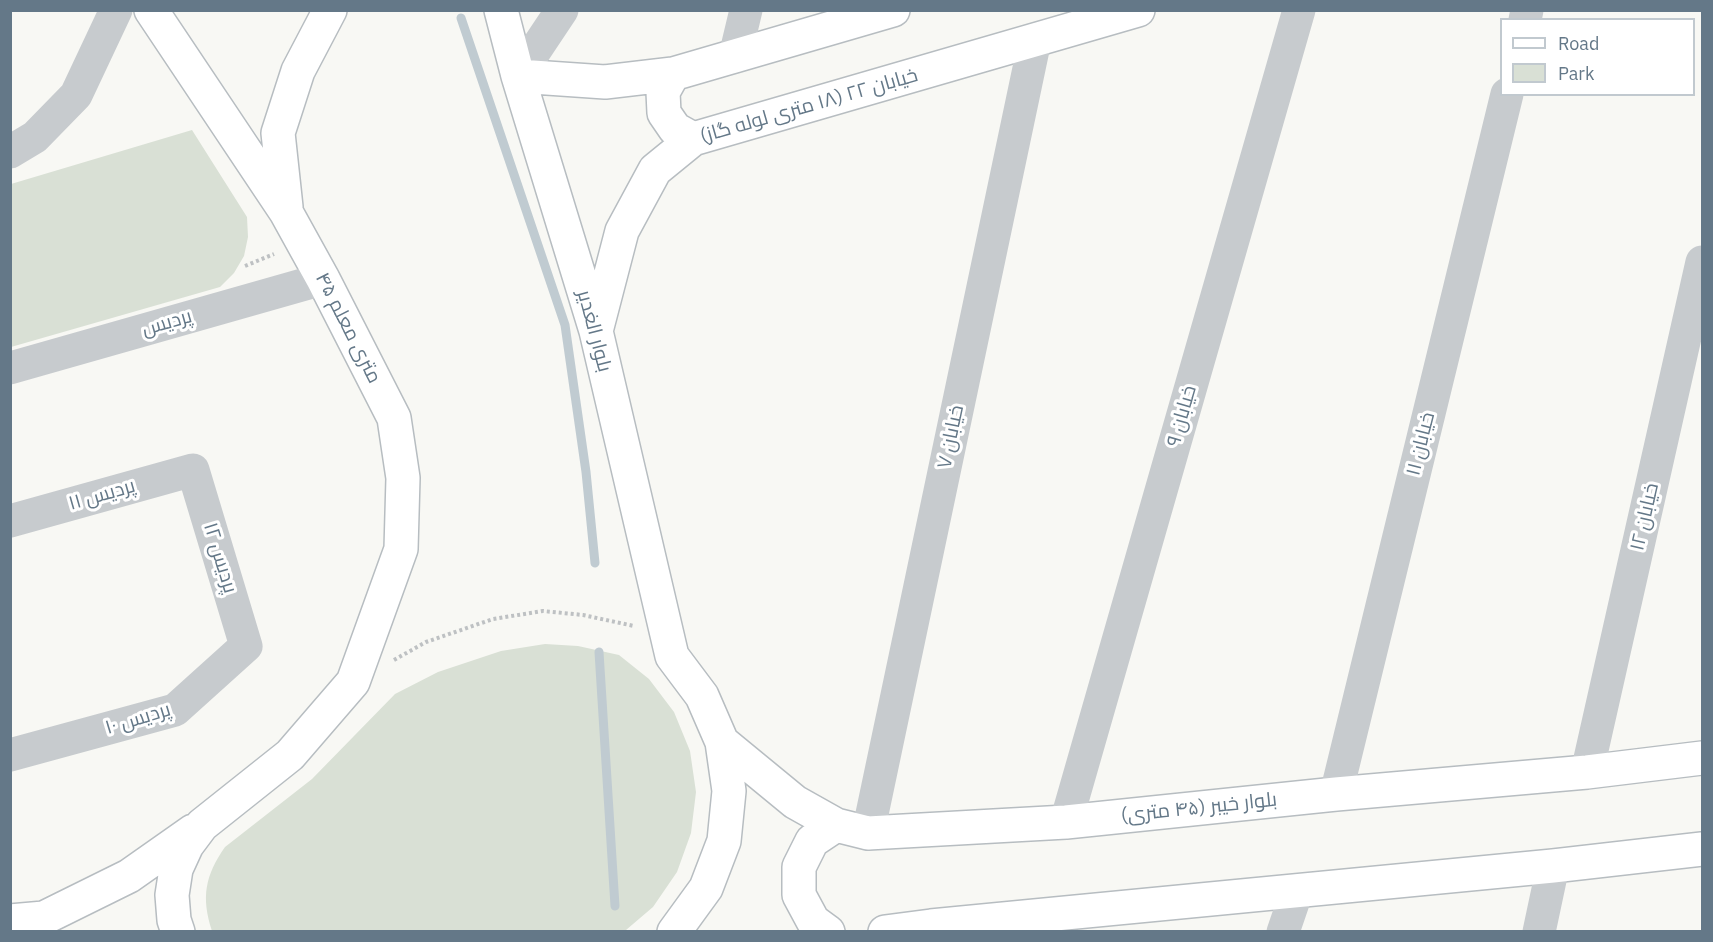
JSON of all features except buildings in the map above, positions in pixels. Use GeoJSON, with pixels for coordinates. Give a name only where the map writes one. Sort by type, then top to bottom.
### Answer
{"type":"FeatureCollection","features":[{"type":"Feature","properties":{"kind":"main road","name":"۴۵ متری معلم"},"geometry":{"type":"LineString","coordinates":[[151,10],[286,212],[394,418],[403,478],[401,549],[353,682]]}},
{"type":"Feature","properties":{"kind":"main road"},"geometry":{"type":"LineString","coordinates":[[286,212],[278,133],[298,71],[330,10]]}},
{"type":"Feature","properties":{"kind":"main road","name":"بلوار الغدیر"},"geometry":{"type":"LineString","coordinates":[[501,10],[518,76],[596,331],[672,656]]}},
{"type":"Feature","properties":{"kind":"main road"},"geometry":{"type":"LineString","coordinates":[[518,76],[605,82],[673,74],[893,10]]}},
{"type":"Feature","properties":{"kind":"main road","name":"خیابان ۲۲ (۱۸ متری لوله گاز)"},"geometry":{"type":"LineString","coordinates":[[596,331],[622,231],[655,170],[693,139],[1138,10]]}},
{"type":"Feature","properties":{"kind":"main road"},"geometry":{"type":"LineString","coordinates":[[673,74],[663,92],[664,113],[675,129],[693,139]]}},
{"type":"Feature","properties":{"kind":"main road"},"geometry":{"type":"LineString","coordinates":[[672,656],[702,696],[722,742],[729,791],[724,841],[706,888],[674,932]]}},
{"type":"Feature","properties":{"kind":"main road"},"geometry":{"type":"LineString","coordinates":[[44,918],[129,876],[202,825],[290,755],[353,682]]}},
{"type":"Feature","properties":{"kind":"main road","name":"بلوار خیبر (۴۵ متری)"},"geometry":{"type":"LineString","coordinates":[[722,742],[795,802],[836,825],[868,833],[1066,822],[1336,794],[1587,772],[1702,758]]}},
{"type":"Feature","properties":{"kind":"main road"},"geometry":{"type":"LineString","coordinates":[[178,932],[174,921],[172,895],[176,869],[187,845],[202,825]]}},
{"type":"Feature","properties":{"kind":"main road"},"geometry":{"type":"LineString","coordinates":[[828,932],[813,921],[799,895],[799,867],[812,841],[836,825]]}},
{"type":"Feature","properties":{"kind":"main road"},"geometry":{"type":"LineString","coordinates":[[885,932],[1553,866],[1702,849]]}},
{"type":"Feature","properties":{"kind":"main road"},"geometry":{"type":"LineString","coordinates":[[10,921],[44,918],[66,923],[77,932]]}},
{"type":"Feature","properties":{"kind":"street"},"geometry":{"type":"LineString","coordinates":[[10,152],[35,137],[76,95],[116,10]]}},
{"type":"Feature","properties":{"kind":"street"},"geometry":{"type":"LineString","coordinates":[[518,76],[519,10]]}},
{"type":"Feature","properties":{"kind":"street"},"geometry":{"type":"LineString","coordinates":[[518,76],[562,10]]}},
{"type":"Feature","properties":{"kind":"street"},"geometry":{"type":"LineString","coordinates":[[735,56],[746,10]]}},
{"type":"Feature","properties":{"kind":"street","name":"خیابان ۹"},"geometry":{"type":"LineString","coordinates":[[1066,822],[1299,10]]}},
{"type":"Feature","properties":{"kind":"street","name":"خیابان ۷"},"geometry":{"type":"LineString","coordinates":[[868,833],[1035,40]]}},
{"type":"Feature","properties":{"kind":"street","name":"خیابان ۱۱"},"geometry":{"type":"LineString","coordinates":[[1336,794],[1507,96]]}},
{"type":"Feature","properties":{"kind":"street","name":"خیابان ۱۲"},"geometry":{"type":"LineString","coordinates":[[1587,772],[1702,262]]}},
{"type":"Feature","properties":{"kind":"street","name":"پردیس"},"geometry":{"type":"LineString","coordinates":[[10,368],[323,279]]}},
{"type":"Feature","properties":{"kind":"street","name":"پردیس ۱۱"},"geometry":{"type":"LineString","coordinates":[[10,521],[193,470]]}},
{"type":"Feature","properties":{"kind":"street","name":"پردیس ۱۲"},"geometry":{"type":"LineString","coordinates":[[193,470],[246,646]]}},
{"type":"Feature","properties":{"kind":"street","name":"پردیس ۱۰"},"geometry":{"type":"LineString","coordinates":[[10,755],[176,710],[246,646]]}},
{"type":"Feature","properties":{"kind":"street"},"geometry":{"type":"LineString","coordinates":[[1539,932],[1553,866]]}},
{"type":"Feature","properties":{"kind":"street"},"geometry":{"type":"LineString","coordinates":[[1282,932],[1297,891]]}},
{"type":"Feature","properties":{"kind":"path"},"geometry":{"type":"LineString","coordinates":[[353,682],[426,642],[493,619],[543,611],[583,615],[633,626],[672,656]]}},
{"type":"Feature","properties":{"kind":"green space"},"geometry":{"type":"Polygon","coordinates":[[[192,130],[247,217],[248,237],[244,256],[234,273],[220,287],[11,347],[11,184],[192,130]]]}},
{"type":"Feature","properties":{"kind":"green space"},"geometry":{"type":"Polygon","coordinates":[[[545,644],[578,646],[619,655],[649,679],[674,712],[690,751],[696,792],[691,833],[677,872],[653,907],[626,930],[609,931],[212,931],[207,908],[207,887],[213,868],[225,847],[312,779],[395,694],[438,672],[501,651],[545,644]]]}},
{"type":"Feature","properties":{"kind":"waterway"},"geometry":{"type":"LineString","coordinates":[[461,18],[565,325],[586,472],[595,563]]}},
{"type":"Feature","properties":{"kind":"waterway"},"geometry":{"type":"LineString","coordinates":[[599,652],[615,906]]}}]}
